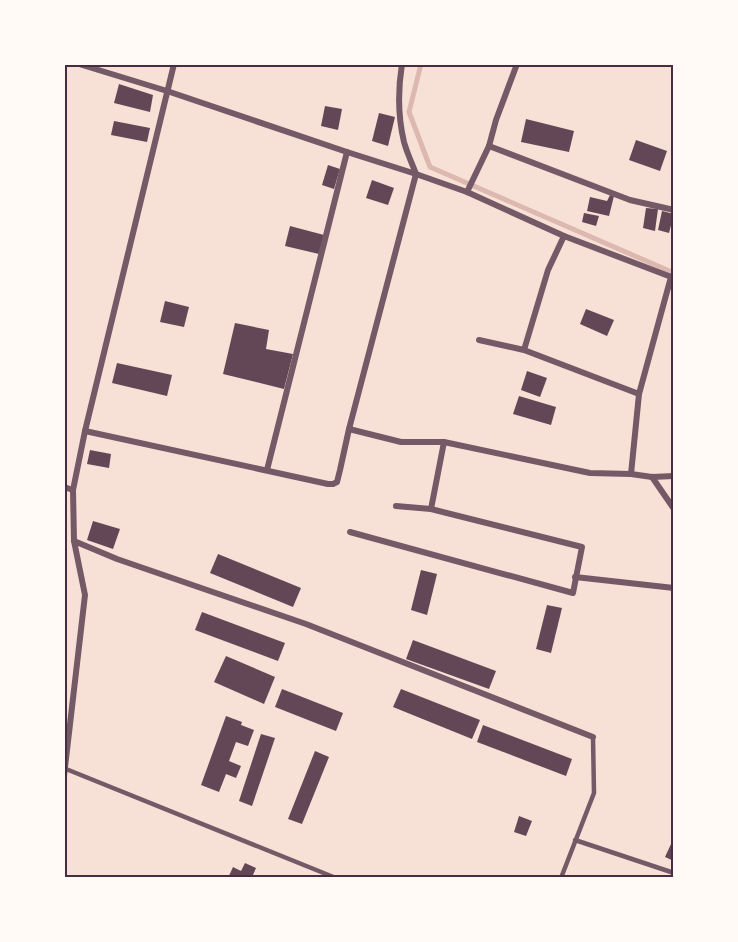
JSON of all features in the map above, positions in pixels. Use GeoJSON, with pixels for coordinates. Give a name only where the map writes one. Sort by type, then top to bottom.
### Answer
{"type":"FeatureCollection","features":[{"type":"Feature","properties":{"kind":"street"},"geometry":{"type":"LineString","coordinates":[[79,64],[167,91],[467,192],[564,236],[672,277],[639,394],[631,474]]}},
{"type":"Feature","properties":{"kind":"street"},"geometry":{"type":"LineString","coordinates":[[65,773],[85,595],[74,541],[73,490],[85,431],[174,64]]}},
{"type":"Feature","properties":{"kind":"street"},"geometry":{"type":"LineString","coordinates":[[85,431],[267,471],[333,484],[337,482],[416,174],[404,142],[399,87],[402,64]]}},
{"type":"Feature","properties":{"kind":"street"},"geometry":{"type":"LineString","coordinates":[[467,192],[489,146],[516,64]]}},
{"type":"Feature","properties":{"kind":"street"},"geometry":{"type":"LineString","coordinates":[[489,146],[630,200],[674,210]]}},
{"type":"Feature","properties":{"kind":"street"},"geometry":{"type":"LineString","coordinates":[[267,471],[347,152]]}},
{"type":"Feature","properties":{"kind":"street"},"geometry":{"type":"LineString","coordinates":[[524,350],[548,270],[564,236]]}},
{"type":"Feature","properties":{"kind":"street"},"geometry":{"type":"LineString","coordinates":[[479,340],[524,350],[639,394]]}},
{"type":"Feature","properties":{"kind":"street"},"geometry":{"type":"LineString","coordinates":[[349,429],[400,442],[444,442],[590,473],[674,476]]}},
{"type":"Feature","properties":{"kind":"street"},"geometry":{"type":"LineString","coordinates":[[431,509],[444,442]]}},
{"type":"Feature","properties":{"kind":"street"},"geometry":{"type":"LineString","coordinates":[[652,477],[674,509]]}},
{"type":"Feature","properties":{"kind":"street"},"geometry":{"type":"LineString","coordinates":[[64,487],[73,490]]}},
{"type":"Feature","properties":{"kind":"street"},"geometry":{"type":"LineString","coordinates":[[350,532],[573,593],[582,547],[431,509],[396,506]]}},
{"type":"Feature","properties":{"kind":"street"},"geometry":{"type":"LineString","coordinates":[[74,541],[117,559],[306,624],[592,737]]}},
{"type":"Feature","properties":{"kind":"street"},"geometry":{"type":"LineString","coordinates":[[575,577],[674,588]]}},
{"type":"Feature","properties":{"kind":"lane"},"geometry":{"type":"LineString","coordinates":[[561,878],[594,793],[592,737]]}},
{"type":"Feature","properties":{"kind":"lane"},"geometry":{"type":"LineString","coordinates":[[65,773],[336,878]]}},
{"type":"Feature","properties":{"kind":"lane"},"geometry":{"type":"LineString","coordinates":[[576,840],[674,873]]}},
{"type":"Feature","properties":{"kind":"building"},"geometry":{"type":"Polygon","coordinates":[[[119,84],[153,95],[150,112],[114,103],[119,84]]]}},
{"type":"Feature","properties":{"kind":"building"},"geometry":{"type":"Polygon","coordinates":[[[325,106],[342,109],[338,130],[321,126],[325,106]]]}},
{"type":"Feature","properties":{"kind":"building"},"geometry":{"type":"Polygon","coordinates":[[[379,113],[395,117],[388,146],[372,141],[379,113]]]}},
{"type":"Feature","properties":{"kind":"building"},"geometry":{"type":"Polygon","coordinates":[[[526,119],[574,131],[569,152],[521,142],[526,119]]]}},
{"type":"Feature","properties":{"kind":"building"},"geometry":{"type":"Polygon","coordinates":[[[114,121],[150,128],[147,142],[111,135],[114,121]]]}},
{"type":"Feature","properties":{"kind":"building"},"geometry":{"type":"Polygon","coordinates":[[[636,140],[667,151],[660,171],[629,160],[636,140]]]}},
{"type":"Feature","properties":{"kind":"building"},"geometry":{"type":"Polygon","coordinates":[[[328,165],[340,169],[334,189],[322,185],[328,165]]]}},
{"type":"Feature","properties":{"kind":"building"},"geometry":{"type":"Polygon","coordinates":[[[372,180],[394,188],[388,205],[366,198],[372,180]]]}},
{"type":"Feature","properties":{"kind":"building"},"geometry":{"type":"Polygon","coordinates":[[[610,195],[614,196],[609,216],[587,211],[590,197],[607,201],[610,195]]]}},
{"type":"Feature","properties":{"kind":"building"},"geometry":{"type":"Polygon","coordinates":[[[646,208],[658,209],[655,231],[643,228],[646,208]]]}},
{"type":"Feature","properties":{"kind":"building"},"geometry":{"type":"Polygon","coordinates":[[[662,211],[674,214],[669,233],[658,230],[662,211]]]}},
{"type":"Feature","properties":{"kind":"building"},"geometry":{"type":"Polygon","coordinates":[[[584,213],[599,216],[596,226],[582,222],[584,213]]]}},
{"type":"Feature","properties":{"kind":"building"},"geometry":{"type":"Polygon","coordinates":[[[290,226],[324,235],[319,254],[285,246],[290,226]]]}},
{"type":"Feature","properties":{"kind":"building"},"geometry":{"type":"Polygon","coordinates":[[[165,301],[189,307],[184,327],[160,322],[165,301]]]}},
{"type":"Feature","properties":{"kind":"building"},"geometry":{"type":"Polygon","coordinates":[[[586,309],[614,320],[607,336],[580,324],[586,309]]]}},
{"type":"Feature","properties":{"kind":"building"},"geometry":{"type":"Polygon","coordinates":[[[235,323],[269,330],[266,349],[293,354],[284,389],[223,374],[235,323]]]}},
{"type":"Feature","properties":{"kind":"building"},"geometry":{"type":"Polygon","coordinates":[[[117,363],[172,375],[167,396],[112,383],[117,363]]]}},
{"type":"Feature","properties":{"kind":"building"},"geometry":{"type":"Polygon","coordinates":[[[527,371],[547,378],[540,397],[521,390],[527,371]]]}},
{"type":"Feature","properties":{"kind":"building"},"geometry":{"type":"Polygon","coordinates":[[[519,396],[556,407],[551,425],[513,414],[519,396]]]}},
{"type":"Feature","properties":{"kind":"building"},"geometry":{"type":"Polygon","coordinates":[[[90,450],[111,454],[109,468],[87,464],[90,450]]]}},
{"type":"Feature","properties":{"kind":"building"},"geometry":{"type":"Polygon","coordinates":[[[93,521],[120,529],[113,549],[87,540],[93,521]]]}},
{"type":"Feature","properties":{"kind":"building"},"geometry":{"type":"Polygon","coordinates":[[[218,554],[301,588],[293,607],[210,573],[218,554]]]}},
{"type":"Feature","properties":{"kind":"building"},"geometry":{"type":"Polygon","coordinates":[[[421,570],[437,574],[427,615],[411,610],[421,570]]]}},
{"type":"Feature","properties":{"kind":"building"},"geometry":{"type":"Polygon","coordinates":[[[547,605],[562,608],[551,653],[536,649],[547,605]]]}},
{"type":"Feature","properties":{"kind":"building"},"geometry":{"type":"Polygon","coordinates":[[[202,612],[285,643],[278,661],[195,630],[202,612]]]}},
{"type":"Feature","properties":{"kind":"building"},"geometry":{"type":"Polygon","coordinates":[[[413,640],[496,671],[489,689],[406,659],[413,640]]]}},
{"type":"Feature","properties":{"kind":"building"},"geometry":{"type":"Polygon","coordinates":[[[226,656],[275,677],[264,704],[214,682],[226,656]]]}},
{"type":"Feature","properties":{"kind":"building"},"geometry":{"type":"Polygon","coordinates":[[[282,689],[343,713],[336,731],[275,707],[282,689]]]}},
{"type":"Feature","properties":{"kind":"building"},"geometry":{"type":"Polygon","coordinates":[[[401,689],[480,720],[472,739],[393,707],[401,689]]]}},
{"type":"Feature","properties":{"kind":"building"},"geometry":{"type":"Polygon","coordinates":[[[226,716],[254,730],[248,746],[236,742],[229,761],[241,766],[236,778],[226,774],[219,792],[201,785],[226,716]]]}},
{"type":"Feature","properties":{"kind":"building"},"geometry":{"type":"Polygon","coordinates":[[[483,725],[572,759],[566,776],[477,742],[483,725]]]}},
{"type":"Feature","properties":{"kind":"building"},"geometry":{"type":"Polygon","coordinates":[[[261,734],[275,738],[252,806],[239,801],[261,734]]]}},
{"type":"Feature","properties":{"kind":"building"},"geometry":{"type":"Polygon","coordinates":[[[315,751],[329,757],[302,824],[288,819],[315,751]]]}},
{"type":"Feature","properties":{"kind":"building"},"geometry":{"type":"Polygon","coordinates":[[[519,816],[532,821],[526,836],[514,832],[519,816]]]}},
{"type":"Feature","properties":{"kind":"building"},"geometry":{"type":"Polygon","coordinates":[[[671,844],[674,846],[674,861],[665,857],[671,844]]]}},
{"type":"Feature","properties":{"kind":"building"},"geometry":{"type":"Polygon","coordinates":[[[245,863],[256,868],[253,875],[259,878],[228,878],[233,867],[241,871],[245,863]]]}},
{"type":"Feature","properties":{"kind":"waterway"},"geometry":{"type":"LineString","coordinates":[[421,64],[409,112],[430,167],[674,273]]}}]}
